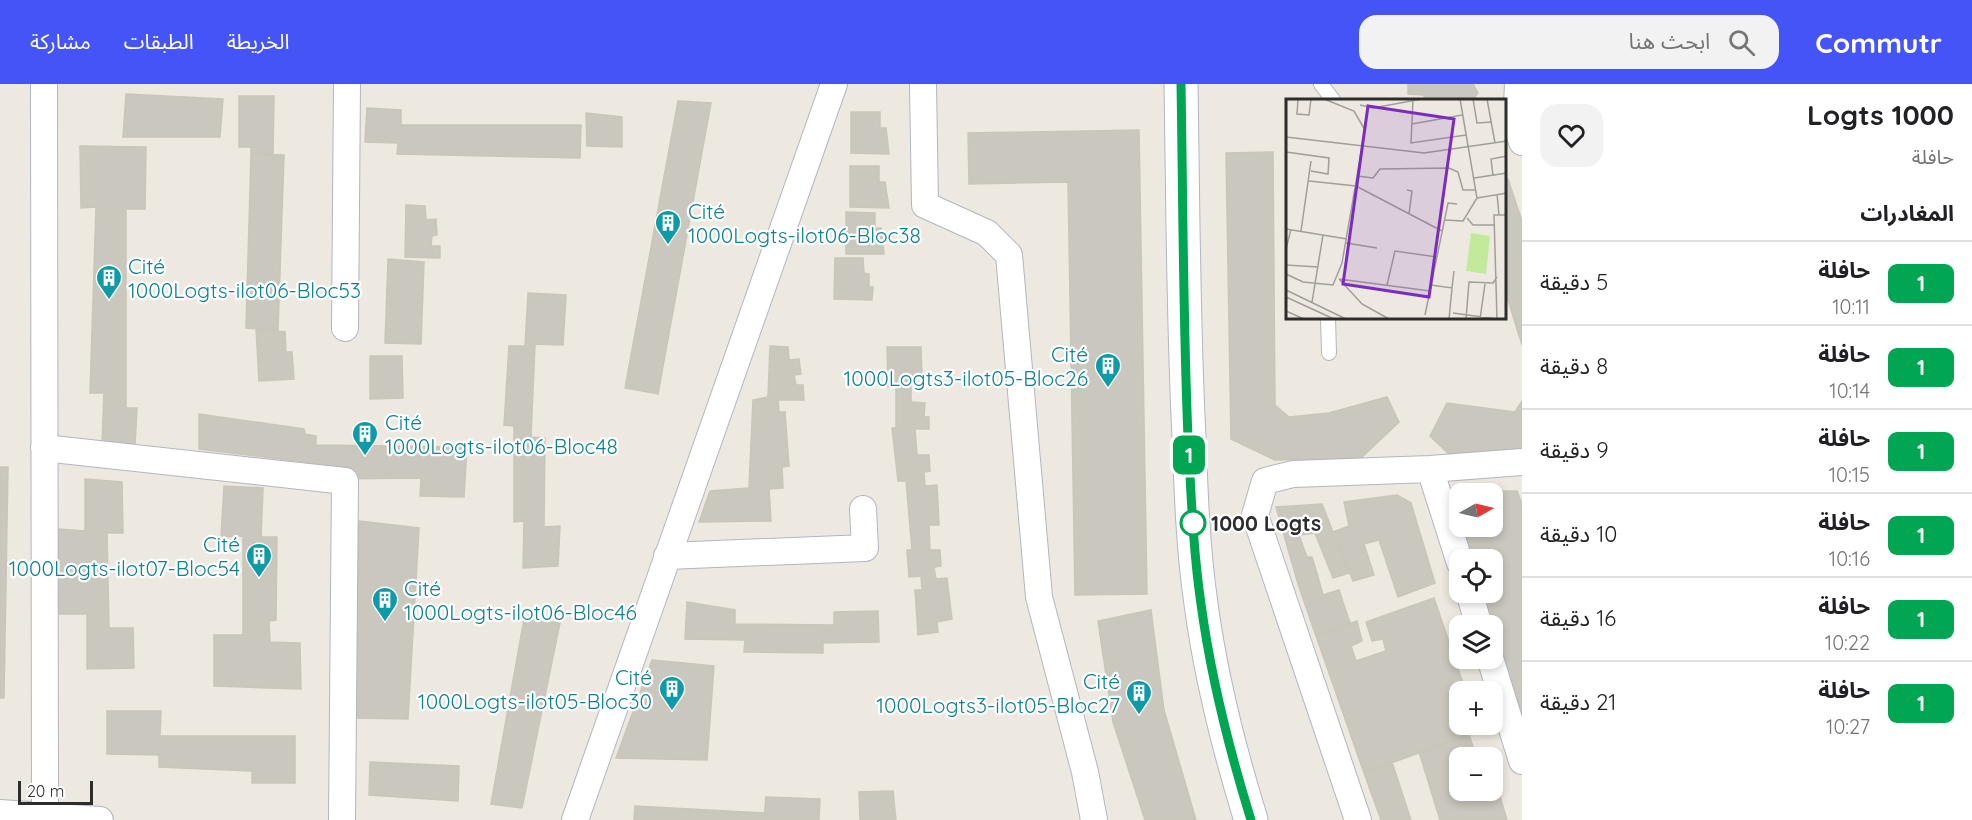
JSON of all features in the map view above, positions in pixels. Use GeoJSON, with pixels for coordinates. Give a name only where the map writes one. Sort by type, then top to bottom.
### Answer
{"type":"FeatureCollection","features":[{"type":"Feature","properties":{"kind":"main road"},"geometry":{"type":"LineString","coordinates":[[1181,84],[1186,384],[1200,603],[1214,682],[1232,761],[1251,820]]}},
{"type":"Feature","properties":{"kind":"street"},"geometry":{"type":"LineString","coordinates":[[44,84],[45,816]]}},
{"type":"Feature","properties":{"kind":"street"},"geometry":{"type":"LineString","coordinates":[[345,328],[346,84]]}},
{"type":"Feature","properties":{"kind":"street"},"geometry":{"type":"LineString","coordinates":[[575,820],[834,84]]}},
{"type":"Feature","properties":{"kind":"street"},"geometry":{"type":"LineString","coordinates":[[923,84],[926,205],[987,233],[1009,255],[1039,597],[1085,772],[1094,820]]}},
{"type":"Feature","properties":{"kind":"street"},"geometry":{"type":"LineString","coordinates":[[1518,84],[1516,123],[1522,142]]}},
{"type":"Feature","properties":{"kind":"street"},"geometry":{"type":"LineString","coordinates":[[45,448],[345,481],[342,820]]}},
{"type":"Feature","properties":{"kind":"street"},"geometry":{"type":"LineString","coordinates":[[1358,820],[1255,516],[1265,481],[1293,474],[1430,469],[1522,462]]}},
{"type":"Feature","properties":{"kind":"street"},"geometry":{"type":"LineString","coordinates":[[1430,469],[1456,549]]}},
{"type":"Feature","properties":{"kind":"street"},"geometry":{"type":"LineString","coordinates":[[667,556],[865,548],[863,508]]}},
{"type":"Feature","properties":{"kind":"street"},"geometry":{"type":"LineString","coordinates":[[1493,669],[1522,761]]}},
{"type":"Feature","properties":{"kind":"street"},"geometry":{"type":"LineString","coordinates":[[0,813],[98,820]]}},
{"type":"Feature","properties":{"kind":"lane"},"geometry":{"type":"LineString","coordinates":[[1321,84],[1322,99]]}},
{"type":"Feature","properties":{"kind":"lane"},"geometry":{"type":"LineString","coordinates":[[1321,84],[1332,99]]}},
{"type":"Feature","properties":{"kind":"lane"},"geometry":{"type":"LineString","coordinates":[[1328,320],[1329,352]]}},
{"type":"Feature","properties":{"kind":"building"},"geometry":{"type":"Polygon","coordinates":[[[1408,84],[1473,84],[1478,93],[1474,99],[1426,99],[1423,95],[1408,94],[1408,84]]]}},
{"type":"Feature","properties":{"kind":"building"},"geometry":{"type":"Polygon","coordinates":[[[126,94],[223,99],[220,137],[123,137],[126,94]]]}},
{"type":"Feature","properties":{"kind":"building"},"geometry":{"type":"Polygon","coordinates":[[[239,96],[274,96],[273,154],[251,154],[251,147],[239,147],[239,96]]]}},
{"type":"Feature","properties":{"kind":"building","name":"Cité 1000Logts-ilot06-Bloc38"},"geometry":{"type":"Polygon","coordinates":[[[678,101],[711,103],[658,394],[625,388],[678,101]]]}},
{"type":"Feature","properties":{"kind":"building"},"geometry":{"type":"Polygon","coordinates":[[[367,108],[401,110],[401,125],[581,125],[580,158],[397,154],[398,143],[365,142],[367,108]]]}},
{"type":"Feature","properties":{"kind":"building"},"geometry":{"type":"Polygon","coordinates":[[[851,112],[880,112],[880,128],[886,128],[889,154],[851,153],[851,112]]]}},
{"type":"Feature","properties":{"kind":"building"},"geometry":{"type":"Polygon","coordinates":[[[586,113],[622,117],[622,147],[587,146],[586,113]]]}},
{"type":"Feature","properties":{"kind":"building","name":"Cité 1000Logts3-ilot05-Bloc26"},"geometry":{"type":"Polygon","coordinates":[[[1139,130],[1147,594],[1075,595],[1068,182],[969,184],[968,133],[1139,130]]]}},
{"type":"Feature","properties":{"kind":"building","name":"Cité 1000Logts-ilot06-Bloc53"},"geometry":{"type":"Polygon","coordinates":[[[80,146],[146,147],[145,209],[126,209],[126,408],[137,408],[135,445],[102,444],[104,393],[90,393],[96,207],[81,208],[80,146]]]}},
{"type":"Feature","properties":{"kind":"building"},"geometry":{"type":"Polygon","coordinates":[[[1273,152],[1275,405],[1289,417],[1329,413],[1387,397],[1399,422],[1361,458],[1275,460],[1231,439],[1226,153],[1273,152]]]}},
{"type":"Feature","properties":{"kind":"building"},"geometry":{"type":"Polygon","coordinates":[[[251,154],[284,155],[278,330],[246,328],[251,154]]]}},
{"type":"Feature","properties":{"kind":"building"},"geometry":{"type":"Polygon","coordinates":[[[850,166],[879,166],[879,182],[885,182],[889,208],[850,207],[850,166]]]}},
{"type":"Feature","properties":{"kind":"building"},"geometry":{"type":"Polygon","coordinates":[[[1507,178],[1522,221],[1522,345],[1507,297],[1507,178]]]}},
{"type":"Feature","properties":{"kind":"building"},"geometry":{"type":"Polygon","coordinates":[[[406,205],[425,206],[426,220],[436,219],[437,235],[432,236],[431,246],[440,246],[440,258],[405,257],[406,205]]]}},
{"type":"Feature","properties":{"kind":"building"},"geometry":{"type":"Polygon","coordinates":[[[846,212],[875,213],[875,228],[881,228],[884,254],[846,254],[846,212]]]}},
{"type":"Feature","properties":{"kind":"building"},"geometry":{"type":"Polygon","coordinates":[[[835,258],[863,258],[864,273],[869,274],[869,287],[873,287],[872,300],[834,299],[835,258]]]}},
{"type":"Feature","properties":{"kind":"building"},"geometry":{"type":"Polygon","coordinates":[[[388,259],[424,262],[421,344],[385,343],[388,259]]]}},
{"type":"Feature","properties":{"kind":"building"},"geometry":{"type":"Polygon","coordinates":[[[528,293],[566,295],[563,345],[535,344],[531,437],[545,438],[544,527],[560,526],[558,566],[523,568],[524,521],[514,522],[514,426],[504,425],[509,346],[525,346],[528,293]]]}},
{"type":"Feature","properties":{"kind":"building"},"geometry":{"type":"Polygon","coordinates":[[[256,328],[285,332],[286,352],[292,352],[294,379],[259,381],[256,328]]]}},
{"type":"Feature","properties":{"kind":"building"},"geometry":{"type":"Polygon","coordinates":[[[770,346],[788,347],[789,360],[799,359],[801,374],[794,375],[796,385],[803,385],[804,400],[778,400],[779,412],[785,412],[789,466],[782,467],[783,488],[769,489],[771,521],[699,522],[710,491],[749,488],[753,400],[768,397],[770,346]]]}},
{"type":"Feature","properties":{"kind":"building"},"geometry":{"type":"Polygon","coordinates":[[[887,347],[921,347],[922,376],[911,376],[911,387],[888,387],[887,347]]]}},
{"type":"Feature","properties":{"kind":"building"},"geometry":{"type":"Polygon","coordinates":[[[370,356],[402,356],[403,398],[370,399],[370,356]]]}},
{"type":"Feature","properties":{"kind":"building"},"geometry":{"type":"Polygon","coordinates":[[[896,387],[911,387],[911,402],[925,403],[924,417],[929,417],[929,429],[915,429],[917,455],[929,455],[930,471],[924,472],[925,486],[937,485],[939,525],[929,525],[930,550],[940,550],[941,566],[934,567],[936,579],[947,578],[952,619],[937,622],[938,632],[918,635],[915,590],[922,590],[921,576],[909,577],[907,550],[912,550],[906,481],[898,481],[892,428],[896,428],[896,387]]]}},
{"type":"Feature","properties":{"kind":"building"},"geometry":{"type":"Polygon","coordinates":[[[1522,401],[1522,452],[1450,455],[1430,436],[1447,403],[1515,412],[1522,401]]]}},
{"type":"Feature","properties":{"kind":"building","name":"Cité 1000Logts-ilot06-Bloc48"},"geometry":{"type":"Polygon","coordinates":[[[199,414],[304,429],[305,434],[316,436],[316,445],[467,447],[464,497],[420,496],[421,478],[328,479],[329,465],[199,449],[199,414]]]}},
{"type":"Feature","properties":{"kind":"building"},"geometry":{"type":"Polygon","coordinates":[[[0,467],[8,467],[4,698],[0,698],[0,467]]]}},
{"type":"Feature","properties":{"kind":"building"},"geometry":{"type":"Polygon","coordinates":[[[85,479],[122,482],[123,533],[107,533],[109,628],[133,628],[134,668],[87,669],[87,614],[57,614],[59,529],[85,531],[85,479]]]}},
{"type":"Feature","properties":{"kind":"building","name":"Cité 1000Logts-ilot07-Bloc54"},"geometry":{"type":"Polygon","coordinates":[[[224,486],[263,488],[261,537],[277,537],[276,620],[269,621],[270,642],[300,643],[301,689],[214,686],[214,635],[243,635],[243,536],[221,537],[224,486]]]}},
{"type":"Feature","properties":{"kind":"building"},"geometry":{"type":"Polygon","coordinates":[[[1503,491],[1517,491],[1522,504],[1522,723],[1503,662],[1503,615],[1488,615],[1484,603],[1503,603],[1503,549],[1468,549],[1464,537],[1503,537],[1503,491]]]}},
{"type":"Feature","properties":{"kind":"building"},"geometry":{"type":"Polygon","coordinates":[[[1397,495],[1411,503],[1435,583],[1398,597],[1379,540],[1364,544],[1374,575],[1353,581],[1333,532],[1349,526],[1344,502],[1397,495]]]}},
{"type":"Feature","properties":{"kind":"building"},"geometry":{"type":"Polygon","coordinates":[[[1322,504],[1349,573],[1333,578],[1315,533],[1299,535],[1307,557],[1312,557],[1316,570],[1298,584],[1276,507],[1322,504]]]}},
{"type":"Feature","properties":{"kind":"building","name":"Cité 1000Logts-ilot06-Bloc46"},"geometry":{"type":"Polygon","coordinates":[[[359,521],[419,528],[408,719],[354,718],[359,521]]]}},
{"type":"Feature","properties":{"kind":"building"},"geometry":{"type":"Polygon","coordinates":[[[1316,570],[1323,595],[1339,590],[1350,623],[1316,636],[1298,584],[1316,570]]]}},
{"type":"Feature","properties":{"kind":"building"},"geometry":{"type":"Polygon","coordinates":[[[1434,598],[1449,642],[1449,669],[1458,669],[1462,681],[1449,681],[1449,735],[1468,735],[1364,773],[1316,636],[1357,621],[1362,641],[1351,646],[1356,661],[1386,651],[1383,639],[1372,641],[1366,622],[1434,598]]]}},
{"type":"Feature","properties":{"kind":"building"},"geometry":{"type":"Polygon","coordinates":[[[687,602],[735,610],[735,624],[834,625],[834,612],[878,611],[879,642],[823,643],[823,653],[744,652],[745,640],[685,639],[687,602]]]}},
{"type":"Feature","properties":{"kind":"building","name":"Cité 1000Logts3-ilot05-Bloc27"},"geometry":{"type":"Polygon","coordinates":[[[1151,610],[1164,710],[1196,820],[1145,820],[1113,722],[1098,621],[1151,610]]]}},
{"type":"Feature","properties":{"kind":"building"},"geometry":{"type":"Polygon","coordinates":[[[524,619],[560,623],[522,808],[491,804],[524,619]]]}},
{"type":"Feature","properties":{"kind":"building","name":"Cité 1000Logts-ilot05-Bloc30"},"geometry":{"type":"Polygon","coordinates":[[[652,660],[714,666],[707,760],[616,758],[652,660]]]}},
{"type":"Feature","properties":{"kind":"building"},"geometry":{"type":"Polygon","coordinates":[[[107,711],[161,711],[160,736],[295,736],[295,783],[252,783],[252,771],[159,767],[159,755],[107,754],[107,711]]]}},
{"type":"Feature","properties":{"kind":"building"},"geometry":{"type":"Polygon","coordinates":[[[1469,735],[1473,747],[1449,747],[1449,801],[1501,801],[1507,820],[1440,820],[1419,752],[1469,735]]]}},
{"type":"Feature","properties":{"kind":"building"},"geometry":{"type":"Polygon","coordinates":[[[370,762],[459,766],[458,801],[369,795],[370,762]]]}},
{"type":"Feature","properties":{"kind":"building"},"geometry":{"type":"Polygon","coordinates":[[[1392,762],[1411,820],[1381,820],[1364,773],[1392,762]]]}},
{"type":"Feature","properties":{"kind":"building"},"geometry":{"type":"Polygon","coordinates":[[[893,791],[896,820],[860,820],[859,792],[893,791]]]}},
{"type":"Feature","properties":{"kind":"building"},"geometry":{"type":"Polygon","coordinates":[[[766,797],[820,799],[819,820],[764,820],[766,797]]]}},
{"type":"Feature","properties":{"kind":"building"},"geometry":{"type":"Polygon","coordinates":[[[635,806],[765,813],[764,820],[634,820],[635,806]]]}},
{"type":"Feature","properties":{"kind":"bus line","name":"1"},"geometry":{"type":"LineString","coordinates":[[1181,84],[1186,384],[1192,522],[1200,603],[1214,682],[1232,761],[1251,820]]}},
{"type":"Feature","properties":{"kind":"place","name":"Cité 1000Logts-ilot06-Bloc38"},"geometry":{"type":"Point","coordinates":[668,246]}},
{"type":"Feature","properties":{"kind":"place","name":"Cité 1000Logts-ilot06-Bloc53"},"geometry":{"type":"Point","coordinates":[109,301]}},
{"type":"Feature","properties":{"kind":"place","name":"Cité 1000Logts3-ilot05-Bloc26"},"geometry":{"type":"Point","coordinates":[1108,389]}},
{"type":"Feature","properties":{"kind":"place","name":"Cité 1000Logts-ilot06-Bloc48"},"geometry":{"type":"Point","coordinates":[365,457]}},
{"type":"Feature","properties":{"kind":"place","name":"1000 Logts"},"geometry":{"type":"Point","coordinates":[1193,523]}},
{"type":"Feature","properties":{"kind":"place","name":"Cité 1000Logts-ilot07-Bloc54"},"geometry":{"type":"Point","coordinates":[259,579]}},
{"type":"Feature","properties":{"kind":"place","name":"Cité 1000Logts-ilot06-Bloc46"},"geometry":{"type":"Point","coordinates":[385,623]}},
{"type":"Feature","properties":{"kind":"place","name":"Cité 1000Logts-ilot05-Bloc30"},"geometry":{"type":"Point","coordinates":[672,712]}},
{"type":"Feature","properties":{"kind":"place","name":"Cité 1000Logts3-ilot05-Bloc27"},"geometry":{"type":"Point","coordinates":[1139,716]}}]}
